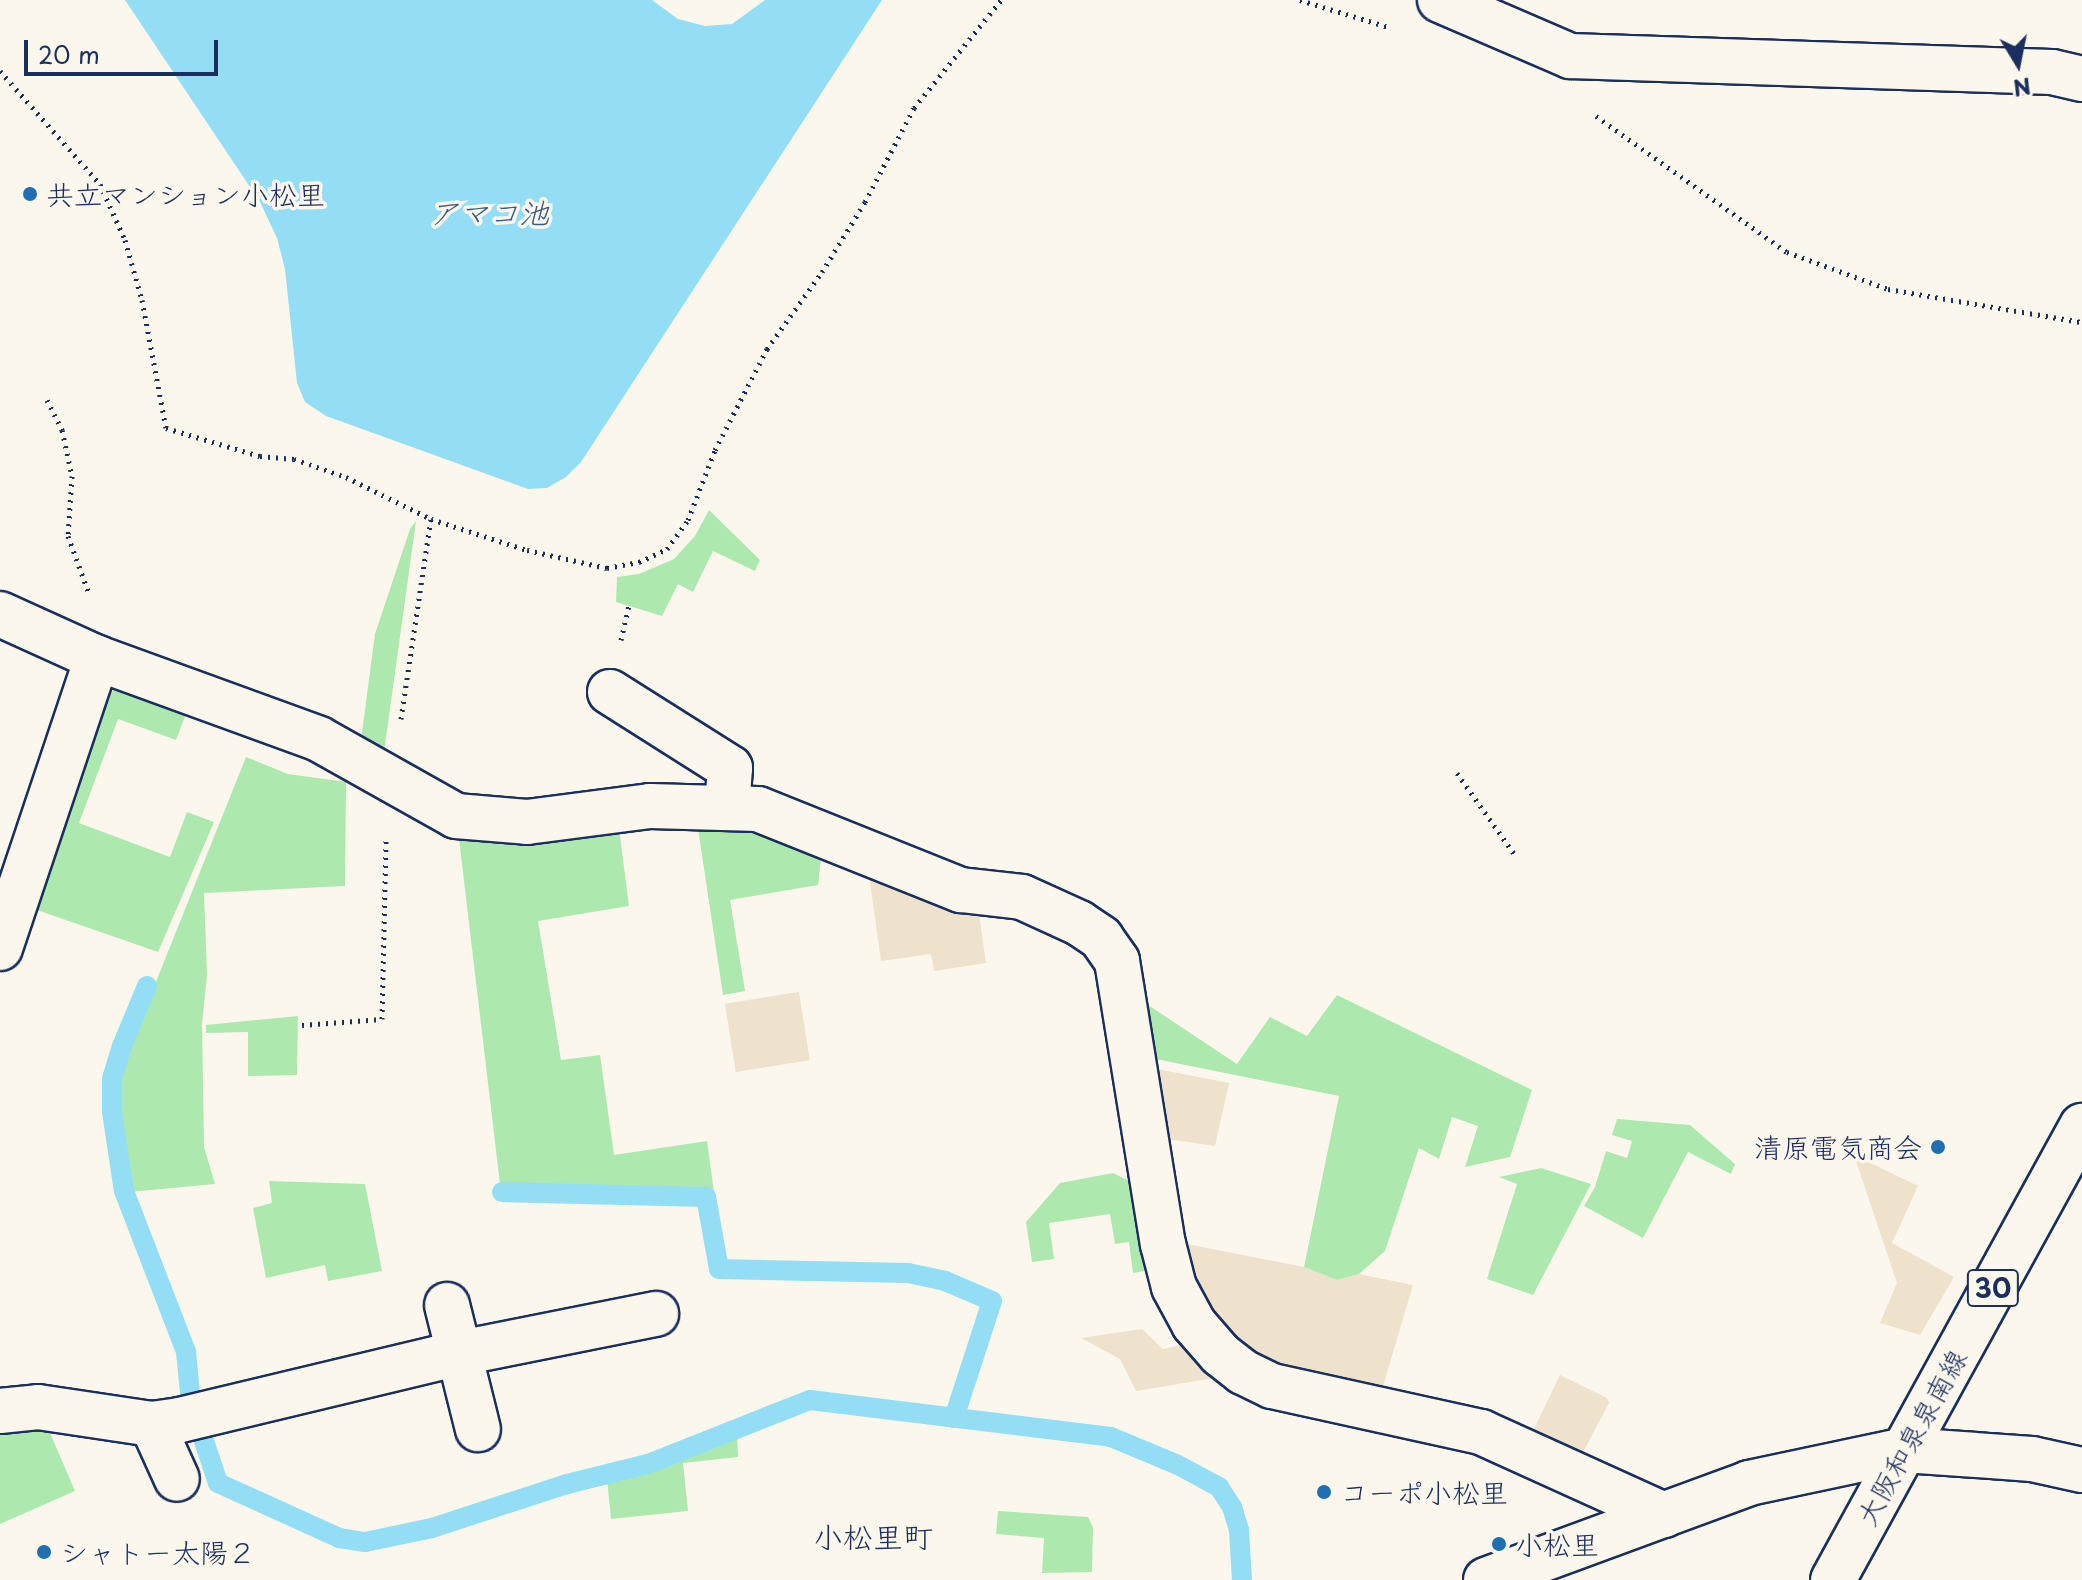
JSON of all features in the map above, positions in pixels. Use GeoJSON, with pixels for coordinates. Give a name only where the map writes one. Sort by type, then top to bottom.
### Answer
{"type":"FeatureCollection","features":[{"type":"Feature","properties":{"kind":"street"},"geometry":{"type":"LineString","coordinates":[[1467,5],[1570,56],[2052,72],[2082,79]]}},
{"type":"Feature","properties":{"kind":"street"},"geometry":{"type":"LineString","coordinates":[[0,614],[89,654],[319,739],[456,816],[527,822],[650,806],[758,809],[961,890],[1022,897],[1079,923],[1111,948],[1117,961],[1163,1244],[1174,1287],[1194,1324],[1220,1354],[1243,1372],[1272,1386],[1481,1432],[1664,1515]]}},
{"type":"Feature","properties":{"kind":"street"},"geometry":{"type":"LineString","coordinates":[[0,948],[89,654]]}},
{"type":"Feature","properties":{"kind":"street"},"geometry":{"type":"LineString","coordinates":[[610,692],[730,768],[727,808]]}},
{"type":"Feature","properties":{"kind":"street","name":"大阪和泉泉南線"},"geometry":{"type":"LineString","coordinates":[[1833,1580],[2082,1126]]}},
{"type":"Feature","properties":{"kind":"street"},"geometry":{"type":"LineString","coordinates":[[447,1305],[478,1429]]}},
{"type":"Feature","properties":{"kind":"street"},"geometry":{"type":"LineString","coordinates":[[0,1411],[38,1407],[152,1424],[460,1353],[656,1314]]}},
{"type":"Feature","properties":{"kind":"street"},"geometry":{"type":"LineString","coordinates":[[152,1424],[177,1479]]}},
{"type":"Feature","properties":{"kind":"street"},"geometry":{"type":"LineString","coordinates":[[1486,1580],[1749,1483],[1904,1450],[2032,1459],[2082,1470]]}},
{"type":"Feature","properties":{"kind":"path"},"geometry":{"type":"LineString","coordinates":[[0,71],[100,184],[125,240],[142,300],[166,428],[260,456],[294,459],[346,477],[431,519],[578,564],[607,568],[639,562],[667,549],[688,520],[715,450],[767,349],[858,214],[914,108],[1001,0]]}},
{"type":"Feature","properties":{"kind":"path"},"geometry":{"type":"LineString","coordinates":[[1738,220],[1787,252],[1888,289],[2082,322]]}},
{"type":"Feature","properties":{"kind":"path"},"geometry":{"type":"LineString","coordinates":[[47,400],[62,430],[72,476],[68,536],[91,608],[89,654]]}},
{"type":"Feature","properties":{"kind":"path"},"geometry":{"type":"LineString","coordinates":[[302,1025],[382,1019],[387,792],[392,781],[431,519]]}},
{"type":"Feature","properties":{"kind":"path"},"geometry":{"type":"LineString","coordinates":[[1457,773],[1515,855]]}},
{"type":"Feature","properties":{"kind":"shaded area"},"geometry":{"type":"Polygon","coordinates":[[[869,875],[978,907],[986,963],[934,971],[931,954],[881,961],[869,875]]]}},
{"type":"Feature","properties":{"kind":"shaded area"},"geometry":{"type":"Polygon","coordinates":[[[799,992],[810,1060],[736,1072],[725,1004],[799,992]]]}},
{"type":"Feature","properties":{"kind":"shaded area"},"geometry":{"type":"Polygon","coordinates":[[[1152,1068],[1229,1083],[1215,1146],[1160,1138],[1152,1068]]]}},
{"type":"Feature","properties":{"kind":"shaded area"},"geometry":{"type":"Polygon","coordinates":[[[1854,1155],[1918,1186],[1892,1243],[1954,1277],[1920,1335],[1880,1323],[1897,1283],[1854,1155]]]}},
{"type":"Feature","properties":{"kind":"shaded area"},"geometry":{"type":"Polygon","coordinates":[[[1177,1242],[1304,1267],[1337,1280],[1359,1274],[1413,1285],[1381,1393],[1255,1361],[1212,1319],[1177,1242]]]}},
{"type":"Feature","properties":{"kind":"shaded area"},"geometry":{"type":"Polygon","coordinates":[[[1142,1329],[1163,1349],[1186,1344],[1220,1377],[1136,1391],[1120,1359],[1081,1338],[1142,1329]]]}},
{"type":"Feature","properties":{"kind":"shaded area"},"geometry":{"type":"Polygon","coordinates":[[[1560,1375],[1607,1398],[1609,1403],[1581,1456],[1532,1433],[1560,1375]]]}},
{"type":"Feature","properties":{"kind":"green space"},"geometry":{"type":"Polygon","coordinates":[[[709,510],[760,560],[755,571],[713,551],[693,592],[678,584],[662,616],[616,602],[617,577],[639,574],[674,559],[695,536],[709,510]]]}},
{"type":"Feature","properties":{"kind":"green space"},"geometry":{"type":"Polygon","coordinates":[[[416,521],[384,752],[361,740],[375,634],[410,529],[416,521]]]}},
{"type":"Feature","properties":{"kind":"green space"},"geometry":{"type":"Polygon","coordinates":[[[128,684],[189,706],[176,740],[118,719],[79,823],[170,857],[187,812],[214,822],[158,952],[34,909],[107,694],[128,684]]]}},
{"type":"Feature","properties":{"kind":"green space"},"geometry":{"type":"Polygon","coordinates":[[[246,757],[288,774],[346,782],[345,886],[204,893],[207,975],[202,1024],[204,1147],[215,1184],[130,1192],[117,1114],[117,1079],[246,757]]]}},
{"type":"Feature","properties":{"kind":"green space"},"geometry":{"type":"Polygon","coordinates":[[[697,822],[750,825],[821,858],[818,885],[730,900],[745,991],[723,995],[697,822]]]}},
{"type":"Feature","properties":{"kind":"green space"},"geometry":{"type":"Polygon","coordinates":[[[619,828],[629,906],[538,921],[561,1060],[600,1055],[614,1155],[707,1141],[714,1192],[500,1184],[459,839],[520,842],[619,828]]]}},
{"type":"Feature","properties":{"kind":"green space"},"geometry":{"type":"Polygon","coordinates":[[[1337,995],[1532,1090],[1510,1157],[1465,1167],[1478,1126],[1452,1117],[1439,1159],[1419,1148],[1385,1251],[1359,1274],[1337,1280],[1304,1267],[1339,1096],[1151,1058],[1142,1001],[1237,1064],[1270,1017],[1307,1036],[1337,995]]]}},
{"type":"Feature","properties":{"kind":"green space"},"geometry":{"type":"Polygon","coordinates":[[[298,1016],[297,1075],[248,1076],[248,1032],[206,1033],[206,1025],[298,1016]]]}},
{"type":"Feature","properties":{"kind":"green space"},"geometry":{"type":"Polygon","coordinates":[[[1617,1119],[1690,1125],[1735,1164],[1731,1174],[1688,1152],[1643,1238],[1584,1206],[1595,1187],[1606,1151],[1627,1158],[1632,1141],[1612,1135],[1617,1119]]]}},
{"type":"Feature","properties":{"kind":"green space"},"geometry":{"type":"Polygon","coordinates":[[[1541,1168],[1591,1184],[1533,1295],[1487,1279],[1517,1184],[1499,1177],[1541,1168]]]}},
{"type":"Feature","properties":{"kind":"green space"},"geometry":{"type":"Polygon","coordinates":[[[1113,1173],[1139,1186],[1156,1269],[1133,1273],[1129,1242],[1115,1244],[1110,1214],[1049,1223],[1054,1259],[1032,1262],[1026,1222],[1060,1183],[1113,1173]]]}},
{"type":"Feature","properties":{"kind":"green space"},"geometry":{"type":"Polygon","coordinates":[[[269,1181],[365,1184],[382,1271],[328,1281],[325,1265],[266,1278],[253,1208],[272,1203],[269,1181]]]}},
{"type":"Feature","properties":{"kind":"green space"},"geometry":{"type":"Polygon","coordinates":[[[47,1426],[75,1491],[0,1524],[0,1432],[47,1426]]]}},
{"type":"Feature","properties":{"kind":"green space"},"geometry":{"type":"Polygon","coordinates":[[[737,1434],[738,1457],[683,1463],[688,1511],[611,1519],[607,1479],[646,1470],[737,1434]]]}},
{"type":"Feature","properties":{"kind":"green space"},"geometry":{"type":"Polygon","coordinates":[[[998,1511],[1088,1517],[1093,1527],[1092,1572],[1042,1573],[1044,1538],[996,1534],[998,1511]]]}},
{"type":"Feature","properties":{"kind":"water","name":"アマコ池"},"geometry":{"type":"Polygon","coordinates":[[[125,0],[652,0],[678,19],[705,26],[732,24],[765,0],[882,0],[581,462],[566,477],[547,488],[528,489],[326,416],[305,402],[297,383],[285,269],[277,238],[260,202],[125,0]]]}},
{"type":"Feature","properties":{"kind":"waterway"},"geometry":{"type":"LineString","coordinates":[[147,986],[112,1079],[112,1112],[124,1191],[186,1352],[191,1403]]}},
{"type":"Feature","properties":{"kind":"waterway"},"geometry":{"type":"LineString","coordinates":[[502,1192],[706,1197],[719,1269],[908,1273],[945,1281],[992,1301],[954,1418]]}},
{"type":"Feature","properties":{"kind":"waterway"},"geometry":{"type":"LineString","coordinates":[[204,1441],[218,1483],[339,1538],[365,1542],[432,1528],[567,1484],[648,1464],[810,1400],[1111,1437],[1176,1464],[1219,1487],[1232,1507],[1239,1530],[1242,1580]]}},
{"type":"Feature","properties":{"kind":"place","name":"共立マンション小松里"},"geometry":{"type":"Point","coordinates":[30,194]}},
{"type":"Feature","properties":{"kind":"place","name":"清原電気商会"},"geometry":{"type":"Point","coordinates":[1938,1147]}},
{"type":"Feature","properties":{"kind":"place","name":"コーポ小松里"},"geometry":{"type":"Point","coordinates":[1324,1492]}},
{"type":"Feature","properties":{"kind":"place","name":"小松里"},"geometry":{"type":"Point","coordinates":[1499,1544]}},
{"type":"Feature","properties":{"kind":"place","name":"シャトー太陽２"},"geometry":{"type":"Point","coordinates":[44,1552]}},
{"type":"Feature","properties":{"kind":"district","name":"小松里町"},"geometry":{"type":"Point","coordinates":[873,1536]}}]}
